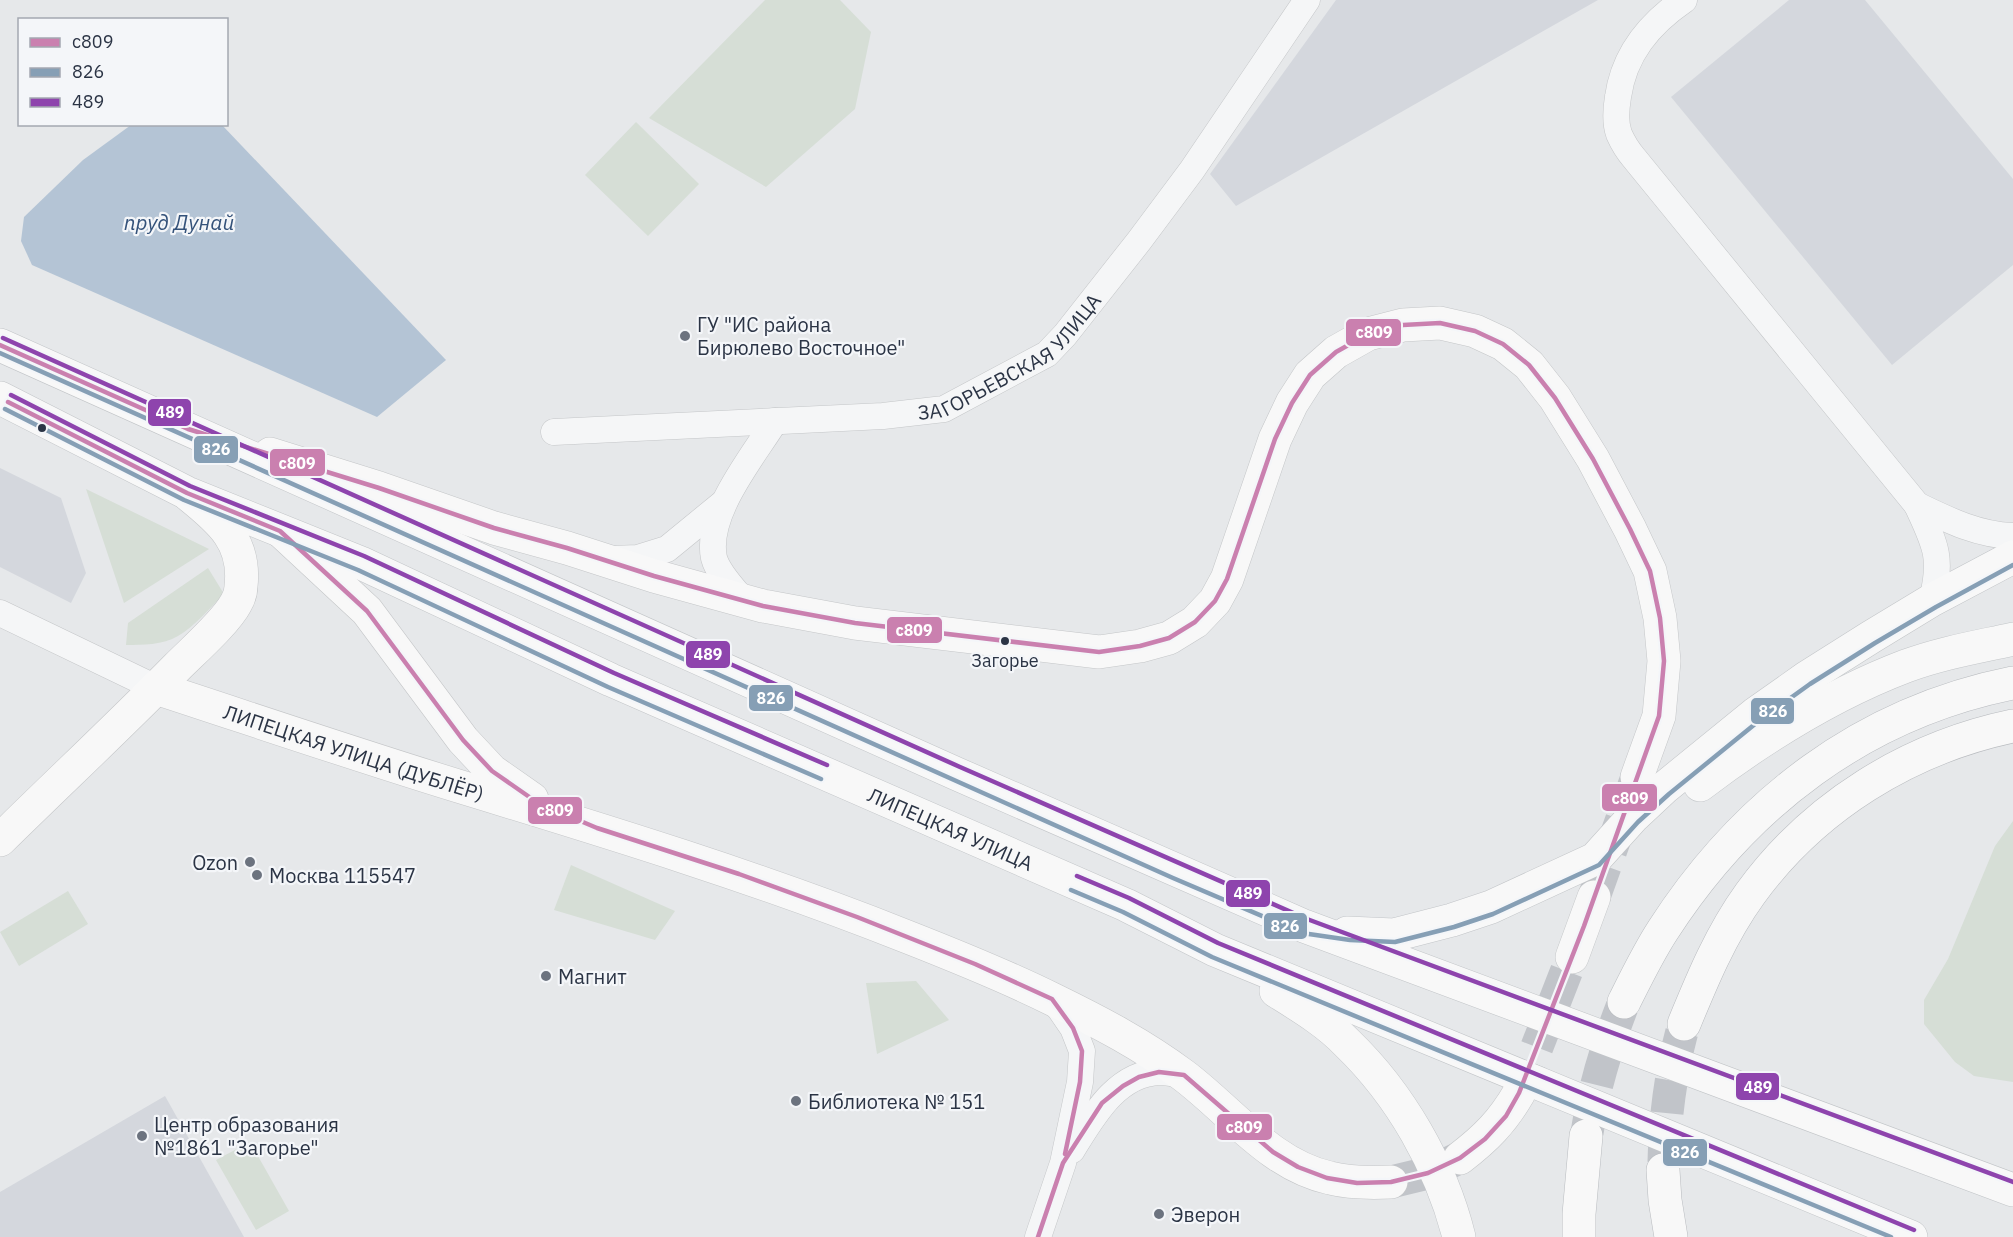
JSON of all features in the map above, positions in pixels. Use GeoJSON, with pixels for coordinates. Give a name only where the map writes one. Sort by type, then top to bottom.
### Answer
{"type":"FeatureCollection","features":[{"type":"Feature","properties":{"kind":"main road"},"geometry":{"type":"LineString","coordinates":[[188,429],[380,488],[494,528],[743,600],[855,623],[1099,652],[1140,646],[1169,638],[1195,622],[1215,601],[1227,579],[1275,439],[1292,403],[1310,375],[1336,352],[1368,334],[1402,325],[1440,323],[1475,331],[1503,344],[1529,364],[1556,398],[1593,459],[1650,572],[1660,618],[1664,661],[1659,716],[1637,777]]}},
{"type":"Feature","properties":{"kind":"main road"},"geometry":{"type":"LineString","coordinates":[[0,345],[1304,926],[2013,1190]]}},
{"type":"Feature","properties":{"kind":"main road","name":"ЛИПЕЦКАЯ УЛИЦА"},"geometry":{"type":"LineString","coordinates":[[0,398],[186,493],[361,563],[611,680],[1126,905],[1215,950],[1911,1237]]}},
{"type":"Feature","properties":{"kind":"main road"},"geometry":{"type":"LineString","coordinates":[[0,840],[156,688],[236,604],[241,588],[242,561],[234,540],[216,517],[186,493]]}},
{"type":"Feature","properties":{"kind":"main road"},"geometry":{"type":"LineString","coordinates":[[280,531],[367,611],[464,740],[492,771],[538,803],[597,828]]}},
{"type":"Feature","properties":{"kind":"main road"},"geometry":{"type":"LineString","coordinates":[[1595,859],[1633,817],[1664,788],[1755,714],[1806,678],[1932,600],[2013,557]]}},
{"type":"Feature","properties":{"kind":"main road"},"geometry":{"type":"LineString","coordinates":[[1304,926],[1351,933],[1394,935],[1452,921],[1491,907],[1595,859],[1634,834],[1739,757],[1812,712],[1888,674],[1943,654],[2013,639]]}},
{"type":"Feature","properties":{"kind":"main road"},"geometry":{"type":"LineString","coordinates":[[1624,1002],[1661,932],[1707,868],[1732,840],[1790,786],[1823,762],[1882,727],[1958,697],[2013,683]]}},
{"type":"Feature","properties":{"kind":"main road","name":"ЛИПЕЦКАЯ УЛИЦА (ДУБЛЁР)"},"geometry":{"type":"LineString","coordinates":[[156,688],[739,874],[857,917],[975,964],[1052,999],[1146,1049],[1184,1076],[1273,1152],[1298,1167],[1327,1178],[1390,1182]]}},
{"type":"Feature","properties":{"kind":"main road"},"geometry":{"type":"LineString","coordinates":[[1684,1024],[1706,972],[1727,931],[1749,896],[1796,840],[1849,797],[1904,763],[1958,741],[2013,726]]}},
{"type":"Feature","properties":{"kind":"main road"},"geometry":{"type":"LineString","coordinates":[[1572,957],[1594,897]]}},
{"type":"Feature","properties":{"kind":"main road"},"geometry":{"type":"LineString","coordinates":[[1215,950],[1302,1007],[1347,1042],[1389,1091],[1429,1156],[1453,1214],[1459,1237]]}},
{"type":"Feature","properties":{"kind":"main road"},"geometry":{"type":"LineString","coordinates":[[1460,1158],[1485,1139],[1506,1116],[1519,1093]]}},
{"type":"Feature","properties":{"kind":"main road"},"geometry":{"type":"LineString","coordinates":[[1580,1237],[1579,1214],[1586,1136]]}},
{"type":"Feature","properties":{"kind":"main road"},"geometry":{"type":"LineString","coordinates":[[1663,1170],[1671,1237]]}},
{"type":"Feature","properties":{"kind":"street","name":"ЗАГОРЬЕВСКАЯ УЛИЦА"},"geometry":{"type":"LineString","coordinates":[[554,432],[883,416],[944,409],[1047,354],[1112,275],[1192,170],[1307,0]]}},
{"type":"Feature","properties":{"kind":"street"},"geometry":{"type":"LineString","coordinates":[[1684,0],[1652,25],[1629,58],[1623,75],[1617,108],[1619,133],[1634,158],[1917,505],[1936,549],[1938,578],[1932,600]]}},
{"type":"Feature","properties":{"kind":"street"},"geometry":{"type":"LineString","coordinates":[[743,600],[727,581],[714,560],[713,531],[722,504],[775,421]]}},
{"type":"Feature","properties":{"kind":"street"},"geometry":{"type":"LineString","coordinates":[[600,559],[638,558],[667,549],[722,504]]}},
{"type":"Feature","properties":{"kind":"street"},"geometry":{"type":"LineString","coordinates":[[1917,505],[1969,529],[1988,534],[2013,536]]}},
{"type":"Feature","properties":{"kind":"street","name":"ЛИПЕЦКАЯ УЛИЦА (ДУБЛЁР)"},"geometry":{"type":"LineString","coordinates":[[0,613],[156,688]]}},
{"type":"Feature","properties":{"kind":"street"},"geometry":{"type":"LineString","coordinates":[[1038,1237],[1063,1163],[1080,1082],[1082,1051],[1073,1028],[1052,999]]}},
{"type":"Feature","properties":{"kind":"street"},"geometry":{"type":"LineString","coordinates":[[1063,1163],[1102,1103],[1123,1086],[1139,1077],[1159,1072],[1184,1076]]}},
{"type":"Feature","properties":{"kind":"shaded area"},"geometry":{"type":"Polygon","coordinates":[[[765,0],[840,0],[871,32],[855,109],[766,187],[649,118],[765,0]]]}},
{"type":"Feature","properties":{"kind":"shaded area"},"geometry":{"type":"Polygon","coordinates":[[[1336,0],[1598,0],[1236,206],[1210,174],[1336,0]]]}},
{"type":"Feature","properties":{"kind":"shaded area"},"geometry":{"type":"Polygon","coordinates":[[[1789,0],[1865,0],[2013,179],[2013,265],[1892,365],[1671,97],[1789,0]]]}},
{"type":"Feature","properties":{"kind":"shaded area"},"geometry":{"type":"Polygon","coordinates":[[[636,122],[699,184],[648,236],[585,175],[636,122]]]}},
{"type":"Feature","properties":{"kind":"shaded area"},"geometry":{"type":"Polygon","coordinates":[[[0,468],[61,498],[86,573],[71,603],[0,567],[0,468]]]}},
{"type":"Feature","properties":{"kind":"shaded area"},"geometry":{"type":"Polygon","coordinates":[[[86,489],[209,549],[124,603],[86,489]]]}},
{"type":"Feature","properties":{"kind":"shaded area"},"geometry":{"type":"Polygon","coordinates":[[[208,568],[224,594],[196,622],[178,636],[166,641],[126,645],[128,623],[208,568]]]}},
{"type":"Feature","properties":{"kind":"shaded area"},"geometry":{"type":"Polygon","coordinates":[[[2013,821],[2013,1082],[1974,1076],[1955,1062],[1924,1024],[1924,1000],[1948,959],[1995,846],[2013,821]]]}},
{"type":"Feature","properties":{"kind":"shaded area"},"geometry":{"type":"Polygon","coordinates":[[[571,865],[675,911],[655,940],[554,910],[571,865]]]}},
{"type":"Feature","properties":{"kind":"shaded area"},"geometry":{"type":"Polygon","coordinates":[[[68,891],[88,924],[19,966],[0,932],[68,891]]]}},
{"type":"Feature","properties":{"kind":"shaded area"},"geometry":{"type":"Polygon","coordinates":[[[916,981],[949,1020],[877,1054],[866,983],[916,981]]]}},
{"type":"Feature","properties":{"kind":"shaded area","name":"Центр образования №1861 \"Загорье\""},"geometry":{"type":"Polygon","coordinates":[[[165,1096],[244,1237],[0,1237],[0,1192],[165,1096]]]}},
{"type":"Feature","properties":{"kind":"shaded area"},"geometry":{"type":"Polygon","coordinates":[[[250,1142],[289,1211],[256,1230],[216,1160],[250,1142]]]}},
{"type":"Feature","properties":{"kind":"water","name":"пруд Дунай"},"geometry":{"type":"Polygon","coordinates":[[[130,126],[223,126],[446,360],[377,417],[32,265],[21,241],[24,217],[83,160],[130,126]]]}},
{"type":"Feature","properties":{"kind":"tunnel"},"geometry":{"type":"LineString","coordinates":[[1594,897],[1637,777]]}},
{"type":"Feature","properties":{"kind":"tunnel"},"geometry":{"type":"LineString","coordinates":[[1519,1093],[1572,957]]}},
{"type":"Feature","properties":{"kind":"tunnel"},"geometry":{"type":"LineString","coordinates":[[1587,1133],[1602,1066],[1624,1002]]}},
{"type":"Feature","properties":{"kind":"tunnel"},"geometry":{"type":"LineString","coordinates":[[1664,1162],[1670,1093],[1684,1024]]}},
{"type":"Feature","properties":{"kind":"tunnel"},"geometry":{"type":"LineString","coordinates":[[1391,1182],[1428,1173],[1459,1158]]}},
{"type":"Feature","properties":{"kind":"transit line","name":"с809"},"geometry":{"type":"LineString","coordinates":[[0,345],[188,429],[379,488],[494,528],[567,548],[654,576],[763,606],[855,623],[1099,652],[1140,646],[1169,638],[1195,622],[1215,601],[1227,579],[1275,439],[1292,403],[1310,375],[1336,352],[1368,334],[1403,325],[1440,323],[1475,331],[1503,344],[1529,365],[1555,398],[1593,459],[1650,571],[1660,618],[1664,661],[1659,716],[1584,926],[1519,1093],[1506,1116],[1485,1139],[1460,1158],[1428,1173],[1391,1182],[1357,1183],[1327,1178],[1298,1167],[1273,1152],[1184,1075],[1159,1072],[1139,1077],[1123,1086],[1102,1103],[1063,1163],[1038,1237]]}},
{"type":"Feature","properties":{"kind":"transit line","name":"489"},"geometry":{"type":"LineString","coordinates":[[3,338],[960,767],[1307,919],[2013,1182]]}},
{"type":"Feature","properties":{"kind":"transit line","name":"826"},"geometry":{"type":"LineString","coordinates":[[0,353],[1173,878],[1302,933],[1350,940],[1395,942],[1454,927],[1493,914],[1599,865],[1638,822],[1669,794],[1760,720],[1810,684],[1875,643],[2013,565]]}},
{"type":"Feature","properties":{"kind":"transit line","name":"489"},"geometry":{"type":"LineString","coordinates":[[11,395],[190,486],[364,556],[614,673],[827,765]]}},
{"type":"Feature","properties":{"kind":"transit line","name":"с809"},"geometry":{"type":"LineString","coordinates":[[8,402],[187,493],[280,531],[367,611],[463,740],[492,771],[538,803],[597,828],[739,874],[857,917],[975,964],[1052,999],[1073,1028],[1082,1051],[1080,1082],[1065,1154]]}},
{"type":"Feature","properties":{"kind":"transit line","name":"826"},"geometry":{"type":"LineString","coordinates":[[5,409],[184,500],[358,570],[608,687],[821,779]]}},
{"type":"Feature","properties":{"kind":"transit line","name":"489"},"geometry":{"type":"LineString","coordinates":[[1077,876],[1129,898],[1218,943],[1914,1230]]}},
{"type":"Feature","properties":{"kind":"transit line","name":"826"},"geometry":{"type":"LineString","coordinates":[[1071,890],[1123,912],[1212,957],[1891,1237]]}},
{"type":"Feature","properties":{"kind":"place","name":"ГУ \"ИС района Бирюлево Восточное\""},"geometry":{"type":"Point","coordinates":[685,336]}},
{"type":"Feature","properties":{"kind":"place","name":"Загорье"},"geometry":{"type":"Point","coordinates":[1005,641]}},
{"type":"Feature","properties":{"kind":"place","name":"Ozon"},"geometry":{"type":"Point","coordinates":[250,862]}},
{"type":"Feature","properties":{"kind":"place","name":"Москва 115547"},"geometry":{"type":"Point","coordinates":[257,875]}},
{"type":"Feature","properties":{"kind":"place","name":"Магнит"},"geometry":{"type":"Point","coordinates":[546,976]}},
{"type":"Feature","properties":{"kind":"place","name":"Библиотека № 151"},"geometry":{"type":"Point","coordinates":[796,1101]}},
{"type":"Feature","properties":{"kind":"place","name":"Центр образования №1861 \"Загорье\""},"geometry":{"type":"Point","coordinates":[142,1136]}},
{"type":"Feature","properties":{"kind":"place","name":"Эверон"},"geometry":{"type":"Point","coordinates":[1159,1214]}}]}
